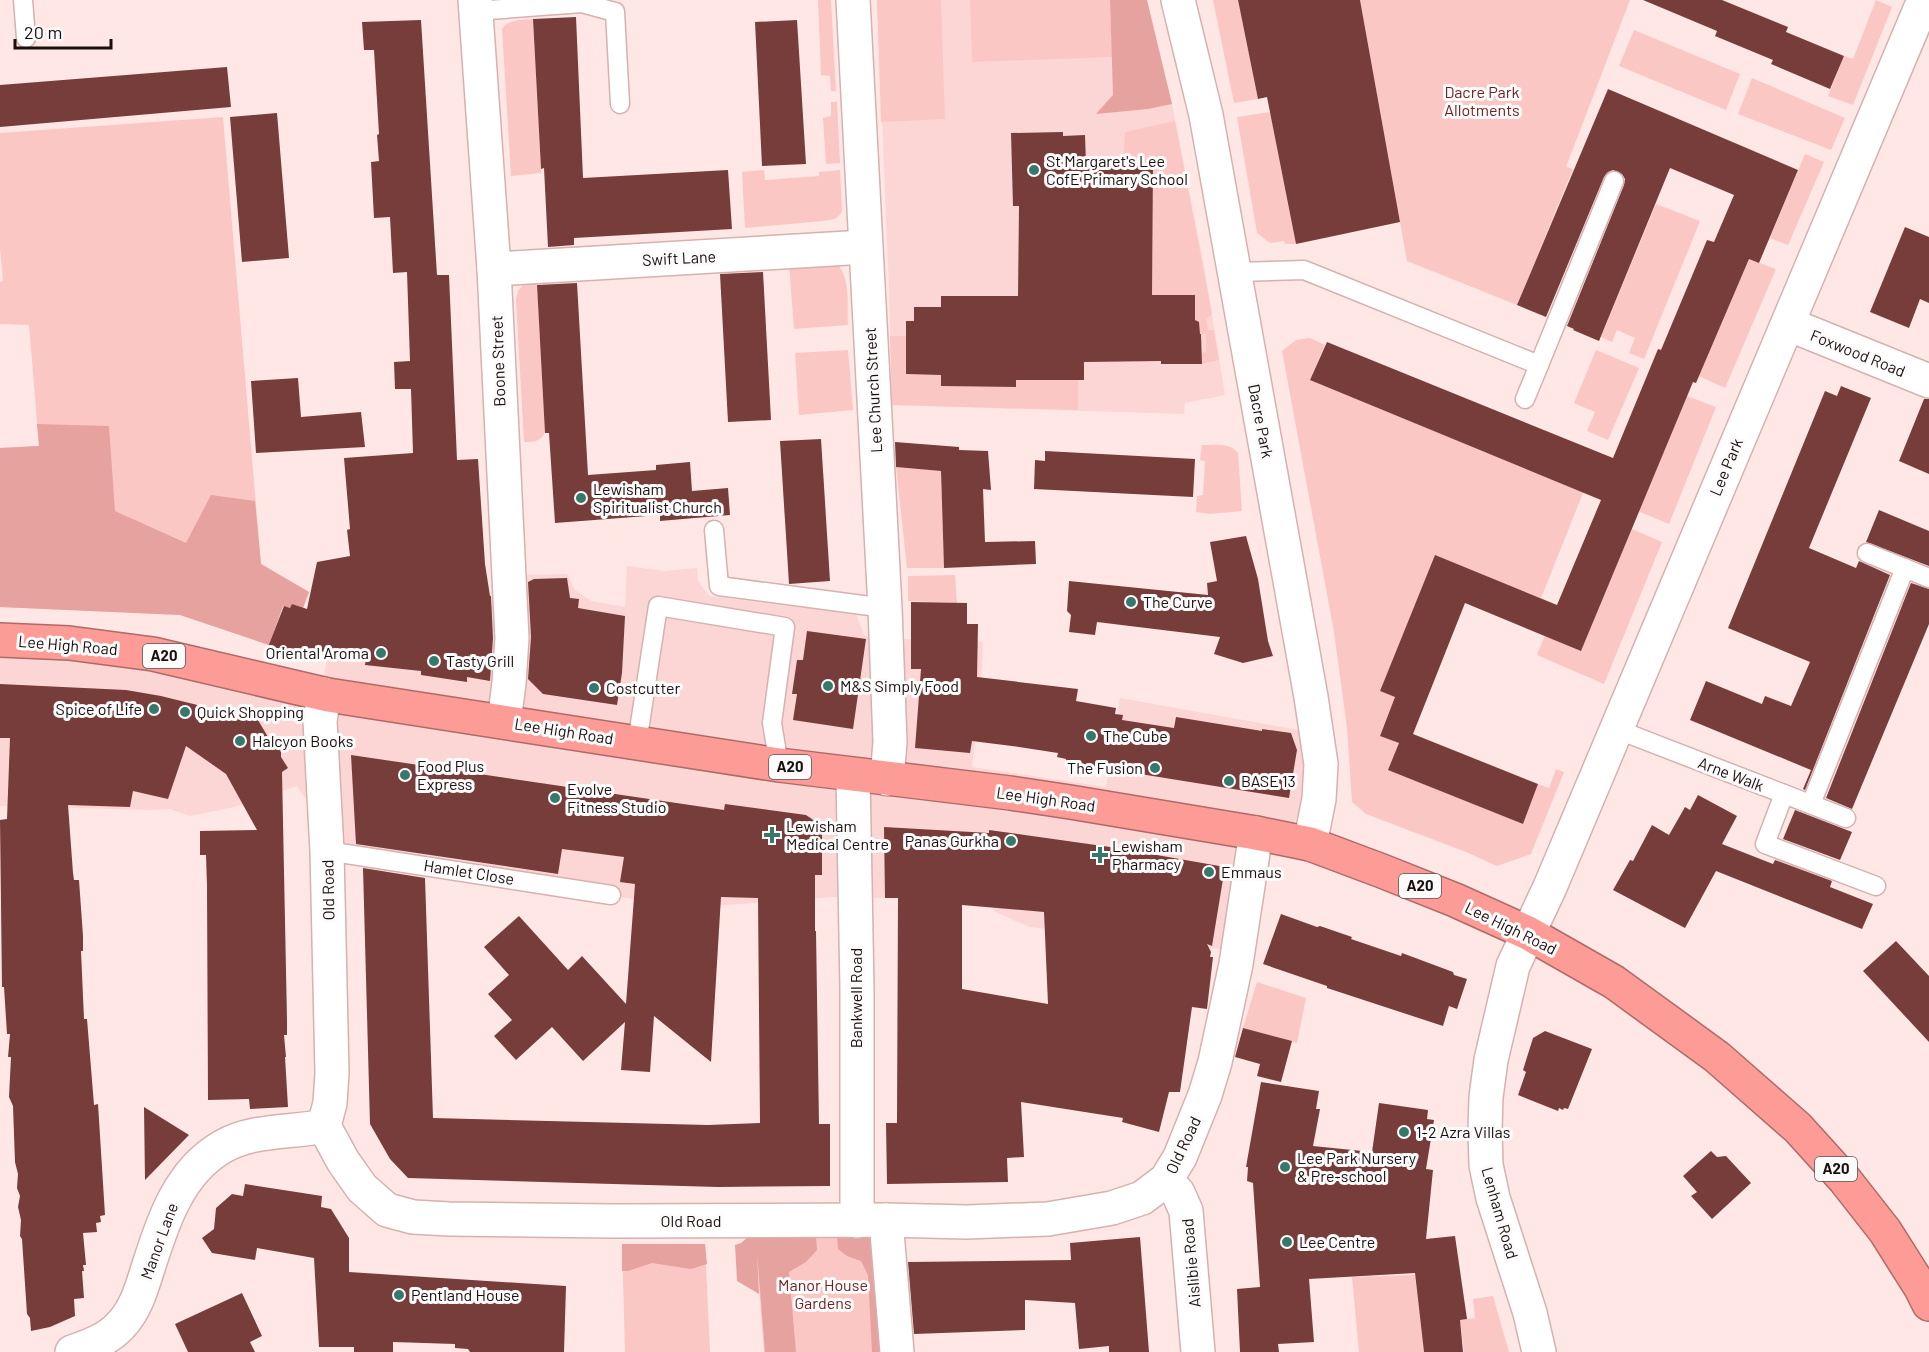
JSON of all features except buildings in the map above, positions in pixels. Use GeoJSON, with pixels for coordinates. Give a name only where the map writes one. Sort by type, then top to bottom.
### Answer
{"type":"FeatureCollection","features":[{"type":"Feature","properties":{"kind":"highway","name":"Lee High Road"},"geometry":{"type":"LineString","coordinates":[[0,640],[69,643],[153,654],[324,694],[778,765],[1010,793],[1310,844],[1403,879],[1528,933],[1614,982],[1717,1057],[1798,1128],[1845,1180],[1885,1231],[1921,1288],[1929,1305]]}},
{"type":"Feature","properties":{"kind":"street","name":"Lee Church Street"},"geometry":{"type":"LineString","coordinates":[[853,0],[885,608],[890,742],[887,779]]}},
{"type":"Feature","properties":{"kind":"street","name":"Dacre Park"},"geometry":{"type":"LineString","coordinates":[[1178,0],[1206,115],[1311,697],[1321,764],[1319,799],[1310,844]]}},
{"type":"Feature","properties":{"kind":"street","name":"Lee Park"},"geometry":{"type":"LineString","coordinates":[[1528,933],[1550,886],[1924,0]]}},
{"type":"Feature","properties":{"kind":"street","name":"Boone Street"},"geometry":{"type":"LineString","coordinates":[[476,6],[494,269],[512,638],[504,722]]}},
{"type":"Feature","properties":{"kind":"street","name":"Swift Lane"},"geometry":{"type":"LineString","coordinates":[[494,269],[865,247]]}},
{"type":"Feature","properties":{"kind":"street","name":"Foxwood Road"},"geometry":{"type":"LineString","coordinates":[[1788,324],[1929,381]]}},
{"type":"Feature","properties":{"kind":"street","name":"Old Road"},"geometry":{"type":"LineString","coordinates":[[324,694],[320,721],[327,851],[332,1073],[330,1103],[324,1126],[343,1161],[362,1188],[387,1210],[413,1216],[449,1219],[612,1221],[967,1222],[1048,1219],[1112,1208],[1142,1198],[1167,1180],[1180,1157],[1193,1127],[1215,1062],[1236,964],[1256,833]]}},
{"type":"Feature","properties":{"kind":"street","name":"Bankwell Road"},"geometry":{"type":"LineString","coordinates":[[853,775],[857,1002],[871,1220],[897,1352]]}},
{"type":"Feature","properties":{"kind":"street","name":"Lenham Road"},"geometry":{"type":"LineString","coordinates":[[1528,933],[1514,966],[1491,1060],[1486,1097],[1486,1165],[1493,1198],[1530,1312],[1539,1352]]}},
{"type":"Feature","properties":{"kind":"street","name":"Manor Lane"},"geometry":{"type":"LineString","coordinates":[[72,1352],[109,1336],[129,1315],[138,1298],[175,1196],[182,1184],[206,1159],[221,1147],[237,1139],[324,1126]]}},
{"type":"Feature","properties":{"kind":"street","name":"Aislibie Road"},"geometry":{"type":"LineString","coordinates":[[1167,1180],[1178,1193],[1186,1210],[1198,1352]]}},
{"type":"Feature","properties":{"kind":"lane"},"geometry":{"type":"LineString","coordinates":[[23,0],[26,38]]}},
{"type":"Feature","properties":{"kind":"lane"},"geometry":{"type":"LineString","coordinates":[[476,6],[582,3],[615,12],[620,104]]}},
{"type":"Feature","properties":{"kind":"lane"},"geometry":{"type":"LineString","coordinates":[[1526,399],[1614,181]]}},
{"type":"Feature","properties":{"kind":"lane"},"geometry":{"type":"LineString","coordinates":[[1235,272],[1304,270],[1539,365]]}},
{"type":"Feature","properties":{"kind":"lane"},"geometry":{"type":"LineString","coordinates":[[714,530],[719,586],[885,608]]}},
{"type":"Feature","properties":{"kind":"lane"},"geometry":{"type":"LineString","coordinates":[[1867,553],[1929,578]]}},
{"type":"Feature","properties":{"kind":"lane"},"geometry":{"type":"LineString","coordinates":[[1811,804],[1905,568]]}},
{"type":"Feature","properties":{"kind":"lane"},"geometry":{"type":"LineString","coordinates":[[637,743],[658,606],[785,627],[772,723],[778,765]]}},
{"type":"Feature","properties":{"kind":"lane","name":"Arne Walk"},"geometry":{"type":"LineString","coordinates":[[1616,729],[1846,818]]}},
{"type":"Feature","properties":{"kind":"lane"},"geometry":{"type":"LineString","coordinates":[[1784,794],[1766,844],[1876,886]]}},
{"type":"Feature","properties":{"kind":"lane","name":"Hamlet Close"},"geometry":{"type":"LineString","coordinates":[[327,851],[611,895]]}},
{"type":"Feature","properties":{"kind":"shaded area","name":"St Margaret's Lee CofE Primary School"},"geometry":{"type":"Polygon","coordinates":[[[877,0],[1147,0],[1172,104],[1204,266],[1225,395],[1185,403],[1184,414],[892,405],[877,0]]]}},
{"type":"Feature","properties":{"kind":"shaded area"},"geometry":{"type":"Polygon","coordinates":[[[1110,0],[1147,0],[1172,104],[1148,109],[1096,114],[1113,95],[1110,0]]]}},
{"type":"Feature","properties":{"kind":"shaded area"},"geometry":{"type":"Polygon","coordinates":[[[37,424],[109,426],[115,511],[186,543],[211,495],[255,501],[261,564],[309,592],[303,608],[292,604],[290,608],[283,606],[269,645],[180,615],[0,607],[0,448],[39,446],[37,424]]]}},
{"type":"Feature","properties":{"kind":"shaded area"},"geometry":{"type":"Polygon","coordinates":[[[627,566],[665,571],[697,568],[698,581],[709,596],[856,614],[864,635],[876,638],[983,642],[980,705],[972,767],[1106,787],[1120,698],[1304,731],[1307,789],[1290,835],[1240,825],[1221,949],[1029,927],[994,911],[990,900],[834,897],[686,908],[340,850],[297,786],[234,807],[190,816],[170,809],[0,806],[0,651],[106,656],[319,700],[342,587],[455,593],[500,609],[520,575],[567,574],[575,590],[591,601],[625,607],[627,566]]]}},
{"type":"Feature","properties":{"kind":"shaded area"},"geometry":{"type":"Polygon","coordinates":[[[749,1236],[816,1236],[817,1250],[806,1262],[789,1272],[796,1352],[765,1352],[757,1252],[759,1294],[737,1281],[735,1245],[749,1236]]]}},
{"type":"Feature","properties":{"kind":"shaded area"},"geometry":{"type":"Polygon","coordinates":[[[837,1236],[879,1237],[891,1352],[872,1352],[868,1275],[861,1261],[847,1256],[838,1249],[837,1236]]]}},
{"type":"Feature","properties":{"kind":"shaded area"},"geometry":{"type":"Polygon","coordinates":[[[622,1244],[705,1244],[707,1264],[691,1269],[652,1263],[622,1271],[622,1244]]]}},
{"type":"Feature","properties":{"kind":"green space"},"geometry":{"type":"Polygon","coordinates":[[[818,0],[831,0],[836,91],[831,91],[830,76],[821,75],[818,0]]]}},
{"type":"Feature","properties":{"kind":"green space"},"geometry":{"type":"Polygon","coordinates":[[[877,0],[941,0],[945,119],[881,122],[877,0]]]}},
{"type":"Feature","properties":{"kind":"green space"},"geometry":{"type":"Polygon","coordinates":[[[970,0],[1110,0],[1112,57],[972,62],[970,0]]]}},
{"type":"Feature","properties":{"kind":"green space"},"geometry":{"type":"Polygon","coordinates":[[[1213,0],[1238,0],[1258,99],[1234,103],[1213,0]]]}},
{"type":"Feature","properties":{"kind":"green space","name":"Dacre Park Allotments"},"geometry":{"type":"Polygon","coordinates":[[[1360,0],[1630,0],[1566,167],[1573,169],[1517,305],[1407,261],[1360,0]]]}},
{"type":"Feature","properties":{"kind":"green space"},"geometry":{"type":"Polygon","coordinates":[[[1876,0],[1892,7],[1853,105],[1828,96],[1844,56],[1853,59],[1876,0]]]}},
{"type":"Feature","properties":{"kind":"green space"},"geometry":{"type":"Polygon","coordinates":[[[533,19],[541,173],[511,176],[502,29],[512,22],[533,19]]]}},
{"type":"Feature","properties":{"kind":"green space"},"geometry":{"type":"Polygon","coordinates":[[[1634,30],[1740,74],[1726,110],[1619,66],[1634,30]]]}},
{"type":"Feature","properties":{"kind":"green space"},"geometry":{"type":"Polygon","coordinates":[[[1752,78],[1845,118],[1831,150],[1738,114],[1752,78]]]}},
{"type":"Feature","properties":{"kind":"green space"},"geometry":{"type":"Polygon","coordinates":[[[831,102],[837,102],[840,163],[826,164],[823,118],[831,116],[831,102]]]}},
{"type":"Feature","properties":{"kind":"green space"},"geometry":{"type":"Polygon","coordinates":[[[1270,112],[1296,244],[1285,244],[1284,241],[1270,243],[1257,233],[1237,117],[1270,112]]]}},
{"type":"Feature","properties":{"kind":"green space"},"geometry":{"type":"Polygon","coordinates":[[[223,117],[261,564],[309,592],[303,608],[292,604],[290,608],[283,606],[269,645],[180,615],[0,607],[0,448],[39,446],[29,325],[0,324],[0,282],[3,281],[0,248],[0,133],[223,117]]]}},
{"type":"Feature","properties":{"kind":"green space"},"geometry":{"type":"Polygon","coordinates":[[[1175,121],[1212,314],[1206,319],[1208,330],[1214,330],[1219,360],[1202,364],[1202,353],[1206,352],[1206,334],[1200,334],[1199,322],[1195,320],[1195,295],[1132,295],[1152,276],[1153,165],[1123,164],[1125,132],[1175,121]]]}},
{"type":"Feature","properties":{"kind":"green space"},"geometry":{"type":"Polygon","coordinates":[[[1805,154],[1824,162],[1788,245],[1770,238],[1805,154]]]}},
{"type":"Feature","properties":{"kind":"green space"},"geometry":{"type":"Polygon","coordinates":[[[764,170],[765,180],[819,176],[819,172],[840,170],[841,214],[826,221],[745,228],[742,172],[764,170]]]}},
{"type":"Feature","properties":{"kind":"green space"},"geometry":{"type":"Polygon","coordinates":[[[1656,204],[1700,221],[1644,359],[1629,353],[1635,338],[1617,330],[1612,342],[1601,337],[1656,204]]]}},
{"type":"Feature","properties":{"kind":"green space"},"geometry":{"type":"Polygon","coordinates":[[[1749,259],[1776,269],[1725,388],[1699,376],[1749,259]]]}},
{"type":"Feature","properties":{"kind":"green space"},"geometry":{"type":"Polygon","coordinates":[[[789,264],[837,264],[846,284],[848,325],[794,329],[789,264]]]}},
{"type":"Feature","properties":{"kind":"green space"},"geometry":{"type":"Polygon","coordinates":[[[537,283],[545,433],[536,441],[524,442],[516,300],[518,291],[523,285],[537,283]]]}},
{"type":"Feature","properties":{"kind":"green space"},"geometry":{"type":"Polygon","coordinates":[[[890,336],[906,336],[906,374],[941,375],[941,386],[1015,387],[1016,372],[1078,380],[1078,410],[892,405],[890,336]]]}},
{"type":"Feature","properties":{"kind":"green space"},"geometry":{"type":"Polygon","coordinates":[[[1310,338],[1325,345],[1310,379],[1599,453],[1541,598],[1435,556],[1380,691],[1395,697],[1380,735],[1399,743],[1389,770],[1523,824],[1538,784],[1549,788],[1556,769],[1564,772],[1531,854],[1497,866],[1366,814],[1352,802],[1347,728],[1334,632],[1282,351],[1296,340],[1310,338]]]}},
{"type":"Feature","properties":{"kind":"green space"},"geometry":{"type":"Polygon","coordinates":[[[848,350],[853,410],[799,415],[795,353],[848,350]]]}},
{"type":"Feature","properties":{"kind":"green space"},"geometry":{"type":"Polygon","coordinates":[[[1596,350],[1639,368],[1608,440],[1587,431],[1595,412],[1574,403],[1596,350]]]}},
{"type":"Feature","properties":{"kind":"green space"},"geometry":{"type":"Polygon","coordinates":[[[1687,396],[1716,407],[1669,524],[1638,511],[1687,396]]]}},
{"type":"Feature","properties":{"kind":"green space"},"geometry":{"type":"Polygon","coordinates":[[[1202,445],[1231,447],[1238,453],[1242,511],[1210,514],[1196,512],[1197,496],[1203,495],[1205,461],[1200,460],[1202,445]]]}},
{"type":"Feature","properties":{"kind":"green space"},"geometry":{"type":"Polygon","coordinates":[[[896,467],[941,471],[944,568],[907,568],[896,467]]]}},
{"type":"Feature","properties":{"kind":"green space"},"geometry":{"type":"Polygon","coordinates":[[[1632,529],[1662,542],[1604,684],[1537,655],[1545,635],[1581,650],[1632,529]]]}},
{"type":"Feature","properties":{"kind":"green space"},"geometry":{"type":"Polygon","coordinates":[[[955,575],[957,603],[908,601],[908,576],[955,575]]]}},
{"type":"Feature","properties":{"kind":"green space"},"geometry":{"type":"Polygon","coordinates":[[[1257,982],[1306,998],[1297,1043],[1243,1028],[1257,982]]]}},
{"type":"Feature","properties":{"kind":"green space","name":"Manor House Gardens"},"geometry":{"type":"Polygon","coordinates":[[[755,1236],[879,1237],[891,1352],[764,1352],[755,1236]]]}},
{"type":"Feature","properties":{"kind":"green space"},"geometry":{"type":"Polygon","coordinates":[[[622,1244],[705,1244],[710,1352],[625,1352],[622,1244]]]}},
{"type":"Feature","properties":{"kind":"green space"},"geometry":{"type":"Polygon","coordinates":[[[1415,1275],[1424,1352],[1359,1352],[1352,1277],[1415,1275]]]}},
{"type":"Feature","properties":{"kind":"green space"},"geometry":{"type":"Polygon","coordinates":[[[1493,1296],[1509,1352],[1464,1352],[1460,1320],[1475,1318],[1473,1299],[1493,1296]]]}},
{"type":"Feature","properties":{"kind":"place","name":"St Margaret's Lee CofE Primary School"},"geometry":{"type":"Point","coordinates":[1034,170]}},
{"type":"Feature","properties":{"kind":"place","name":"Lewisham Spiritualist Church"},"geometry":{"type":"Point","coordinates":[581,498]}},
{"type":"Feature","properties":{"kind":"place","name":"The Curve"},"geometry":{"type":"Point","coordinates":[1131,602]}},
{"type":"Feature","properties":{"kind":"place","name":"Oriental Aroma"},"geometry":{"type":"Point","coordinates":[381,653]}},
{"type":"Feature","properties":{"kind":"place","name":"Tasty Grill"},"geometry":{"type":"Point","coordinates":[434,661]}},
{"type":"Feature","properties":{"kind":"place","name":"M&S Simply Food"},"geometry":{"type":"Point","coordinates":[828,686]}},
{"type":"Feature","properties":{"kind":"place","name":"Costcutter"},"geometry":{"type":"Point","coordinates":[594,688]}},
{"type":"Feature","properties":{"kind":"place","name":"Spice of Life"},"geometry":{"type":"Point","coordinates":[154,709]}},
{"type":"Feature","properties":{"kind":"place","name":"Quick Shopping"},"geometry":{"type":"Point","coordinates":[185,712]}},
{"type":"Feature","properties":{"kind":"place","name":"The Cube"},"geometry":{"type":"Point","coordinates":[1091,736]}},
{"type":"Feature","properties":{"kind":"place","name":"Halcyon Books"},"geometry":{"type":"Point","coordinates":[240,741]}},
{"type":"Feature","properties":{"kind":"place","name":"The Fusion"},"geometry":{"type":"Point","coordinates":[1155,768]}},
{"type":"Feature","properties":{"kind":"place","name":"Food Plus Express"},"geometry":{"type":"Point","coordinates":[405,775]}},
{"type":"Feature","properties":{"kind":"place","name":"BASE 13"},"geometry":{"type":"Point","coordinates":[1229,781]}},
{"type":"Feature","properties":{"kind":"place","name":"Evolve Fitness Studio"},"geometry":{"type":"Point","coordinates":[555,798]}},
{"type":"Feature","properties":{"kind":"place","name":"Lewisham Medical Centre"},"geometry":{"type":"Point","coordinates":[772,835]}},
{"type":"Feature","properties":{"kind":"place","name":"Panas Gurkha"},"geometry":{"type":"Point","coordinates":[1011,841]}},
{"type":"Feature","properties":{"kind":"place","name":"Lewisham Pharmacy"},"geometry":{"type":"Point","coordinates":[1100,855]}},
{"type":"Feature","properties":{"kind":"place","name":"Emmaus"},"geometry":{"type":"Point","coordinates":[1209,872]}},
{"type":"Feature","properties":{"kind":"place","name":"1-2 Azra Villas"},"geometry":{"type":"Point","coordinates":[1404,1132]}},
{"type":"Feature","properties":{"kind":"place","name":"Lee Park Nursery & Pre-school"},"geometry":{"type":"Point","coordinates":[1285,1167]}},
{"type":"Feature","properties":{"kind":"place","name":"Lee Centre"},"geometry":{"type":"Point","coordinates":[1287,1242]}},
{"type":"Feature","properties":{"kind":"place","name":"Pentland House"},"geometry":{"type":"Point","coordinates":[399,1295]}}]}
